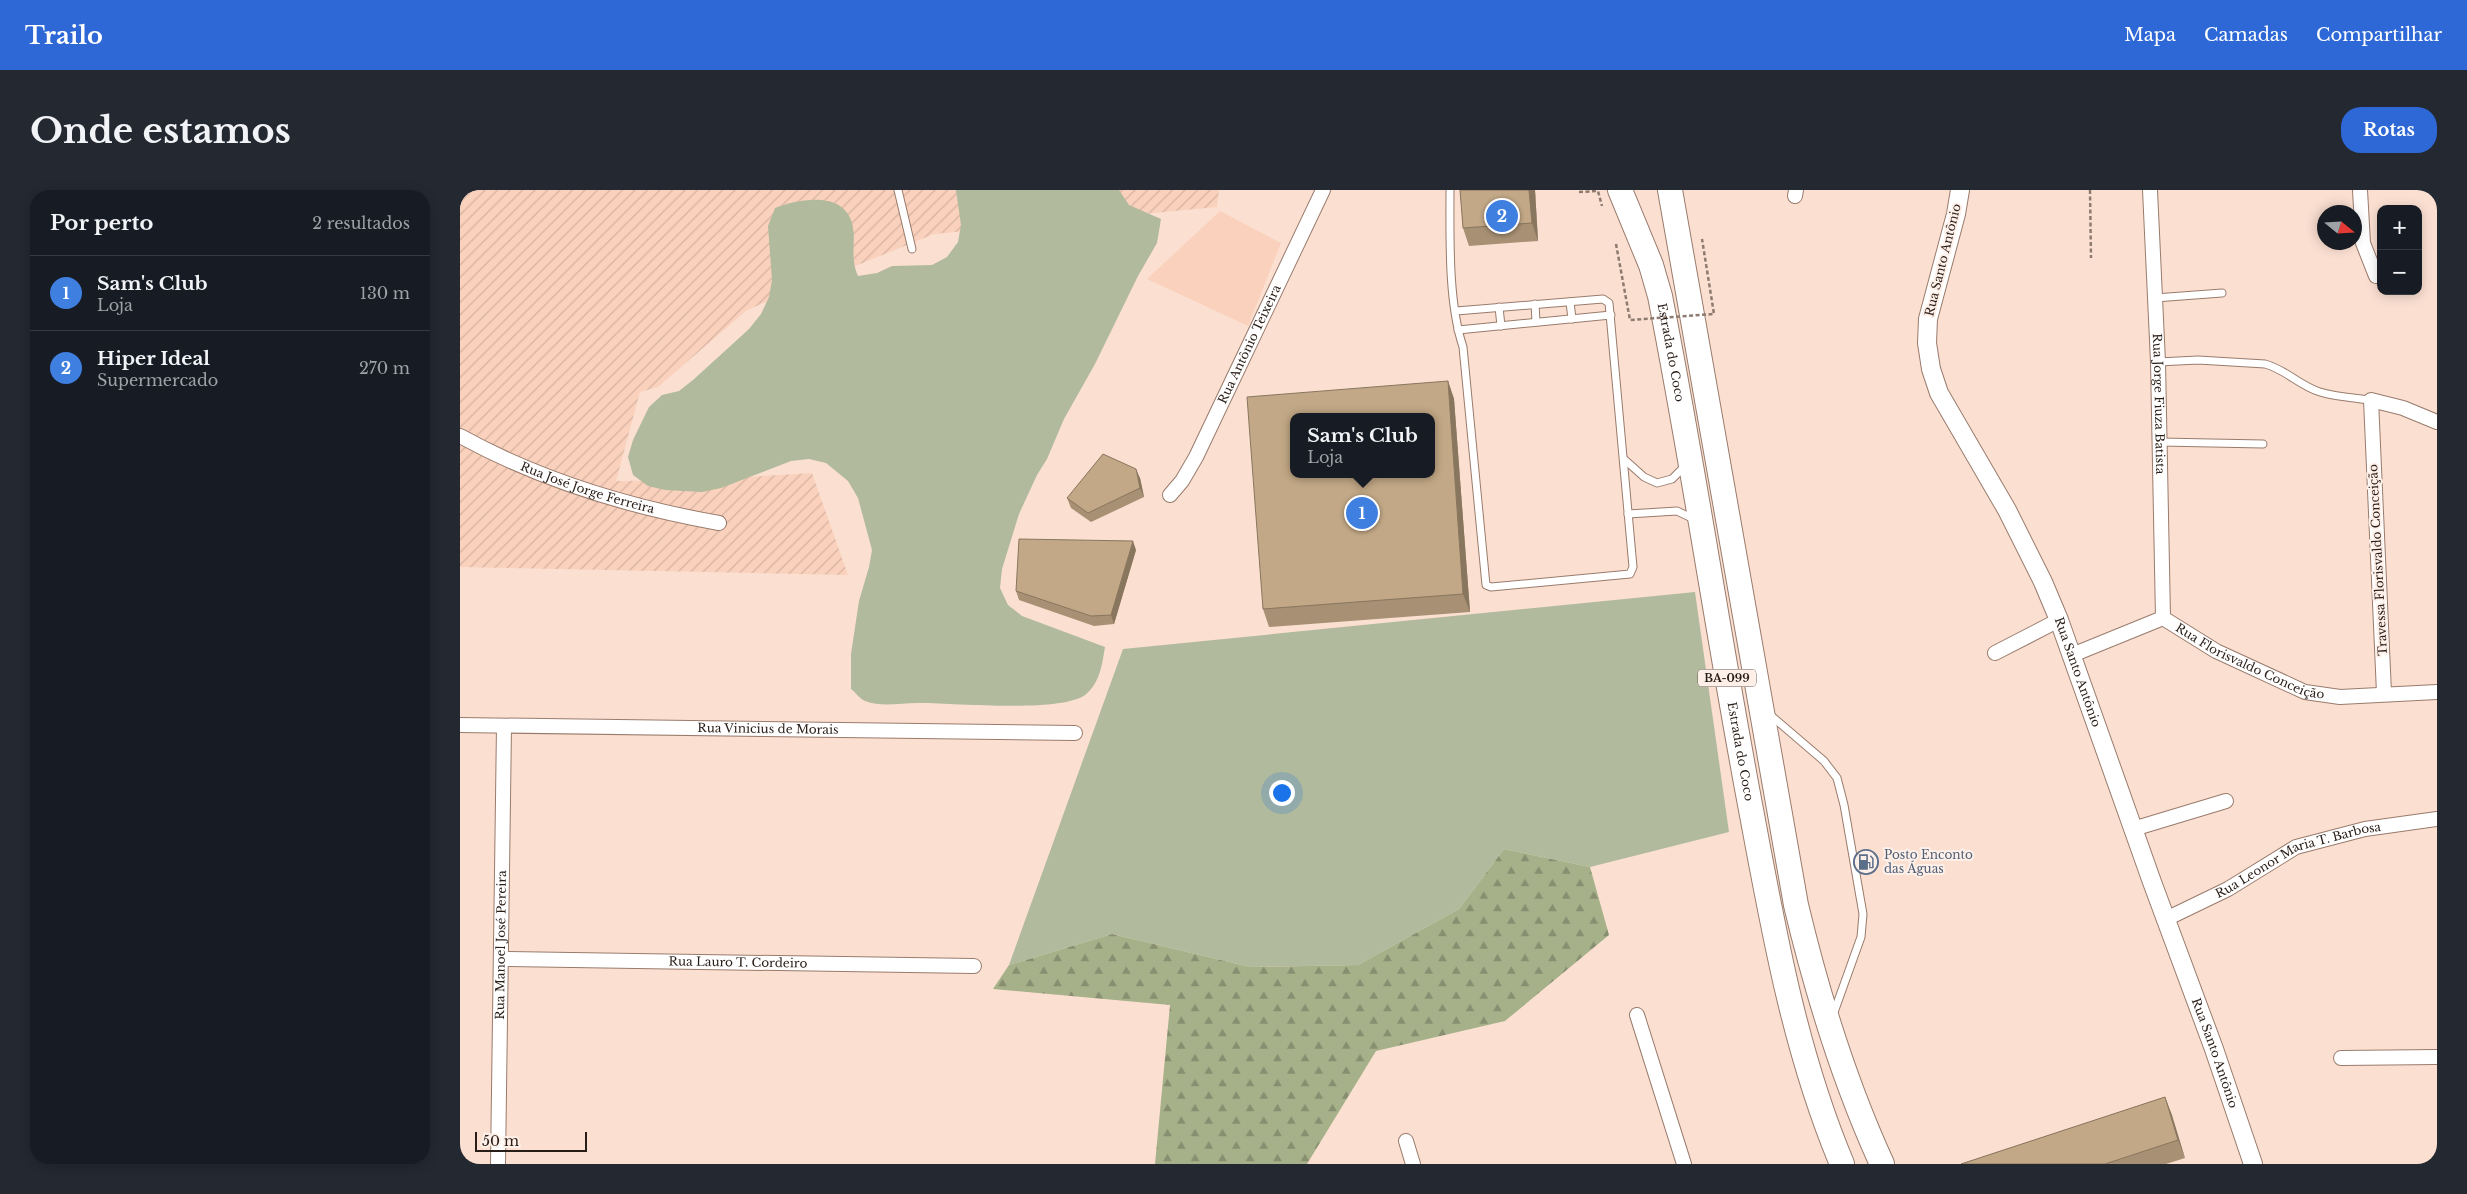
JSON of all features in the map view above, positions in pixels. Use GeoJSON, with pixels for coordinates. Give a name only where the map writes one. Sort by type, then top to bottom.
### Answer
{"type":"FeatureCollection","features":[{"type":"Feature","properties":{"kind":"highway","name":"Estrada do Coco"},"geometry":{"type":"LineString","coordinates":[[1620,190],[1651,265],[1660,296],[1699,522],[1782,975],[1805,1059],[1842,1164]]}},
{"type":"Feature","properties":{"kind":"highway","name":"BA-099"},"geometry":{"type":"LineString","coordinates":[[1670,190],[1796,905],[1811,967],[1848,1079],[1882,1164]]}},
{"type":"Feature","properties":{"kind":"street","name":"Rua Antônio Teixeira"},"geometry":{"type":"LineString","coordinates":[[1170,495],[1193,464],[1323,190]]}},
{"type":"Feature","properties":{"kind":"street","name":"Rua Santo Antônio"},"geometry":{"type":"LineString","coordinates":[[1960,190],[1956,214],[1928,319],[1927,343],[1931,369],[1939,393],[2028,550],[2059,620],[2214,1049],[2253,1164]]}},
{"type":"Feature","properties":{"kind":"street","name":"Rua Jorge Fiuza Batista"},"geometry":{"type":"LineString","coordinates":[[2150,190],[2158,362],[2163,618]]}},
{"type":"Feature","properties":{"kind":"street"},"geometry":{"type":"LineString","coordinates":[[2360,190],[2363,243],[2376,276]]}},
{"type":"Feature","properties":{"kind":"street"},"geometry":{"type":"LineString","coordinates":[[2371,400],[2403,408],[2437,422]]}},
{"type":"Feature","properties":{"kind":"street","name":"Travessa Florisvaldo Conceição"},"geometry":{"type":"LineString","coordinates":[[2371,400],[2384,693]]}},
{"type":"Feature","properties":{"kind":"street","name":"Rua José Jorge Ferreira"},"geometry":{"type":"LineString","coordinates":[[460,436],[510,462],[577,487],[651,509],[718,523]]}},
{"type":"Feature","properties":{"kind":"street","name":"Rua Florisvaldo Conceição"},"geometry":{"type":"LineString","coordinates":[[2072,655],[2163,618],[2216,651],[2305,692],[2340,697],[2384,693],[2437,692]]}},
{"type":"Feature","properties":{"kind":"street"},"geometry":{"type":"LineString","coordinates":[[1995,653],[2059,620]]}},
{"type":"Feature","properties":{"kind":"street","name":"Rua Vinicius de Morais"},"geometry":{"type":"LineString","coordinates":[[460,725],[1075,733]]}},
{"type":"Feature","properties":{"kind":"street","name":"Rua Manoel José Pereira"},"geometry":{"type":"LineString","coordinates":[[498,1164],[504,726]]}},
{"type":"Feature","properties":{"kind":"street"},"geometry":{"type":"LineString","coordinates":[[2133,829],[2226,801]]}},
{"type":"Feature","properties":{"kind":"street","name":"Rua Leonor Maria T. Barbosa"},"geometry":{"type":"LineString","coordinates":[[2166,919],[2228,889],[2296,847],[2366,829],[2437,819]]}},
{"type":"Feature","properties":{"kind":"street","name":"Rua Lauro T. Cordeiro"},"geometry":{"type":"LineString","coordinates":[[502,959],[974,966]]}},
{"type":"Feature","properties":{"kind":"street"},"geometry":{"type":"LineString","coordinates":[[1637,1015],[1684,1164]]}},
{"type":"Feature","properties":{"kind":"street"},"geometry":{"type":"LineString","coordinates":[[2341,1058],[2437,1057]]}},
{"type":"Feature","properties":{"kind":"street"},"geometry":{"type":"LineString","coordinates":[[1406,1141],[1413,1164]]}},
{"type":"Feature","properties":{"kind":"lane"},"geometry":{"type":"LineString","coordinates":[[898,190],[912,249]]}},
{"type":"Feature","properties":{"kind":"lane"},"geometry":{"type":"LineString","coordinates":[[1450,190],[1450,240],[1456,311],[1458,330],[1463,347],[1486,585],[1491,587],[1630,574],[1633,567],[1609,303],[1606,300],[1456,311]]}},
{"type":"Feature","properties":{"kind":"lane"},"geometry":{"type":"LineString","coordinates":[[2155,298],[2222,293]]}},
{"type":"Feature","properties":{"kind":"lane"},"geometry":{"type":"LineString","coordinates":[[1570,302],[1572,319]]}},
{"type":"Feature","properties":{"kind":"lane"},"geometry":{"type":"LineString","coordinates":[[1535,304],[1536,322]]}},
{"type":"Feature","properties":{"kind":"lane"},"geometry":{"type":"LineString","coordinates":[[1499,307],[1500,326]]}},
{"type":"Feature","properties":{"kind":"lane"},"geometry":{"type":"LineString","coordinates":[[1458,330],[1611,316]]}},
{"type":"Feature","properties":{"kind":"lane"},"geometry":{"type":"LineString","coordinates":[[2158,362],[2198,360],[2265,364],[2276,367],[2299,383],[2321,393],[2371,400]]}},
{"type":"Feature","properties":{"kind":"lane"},"geometry":{"type":"LineString","coordinates":[[2160,442],[2263,444]]}},
{"type":"Feature","properties":{"kind":"lane"},"geometry":{"type":"LineString","coordinates":[[1624,459],[1644,477],[1657,483],[1672,479],[1689,462]]}},
{"type":"Feature","properties":{"kind":"lane"},"geometry":{"type":"LineString","coordinates":[[1628,514],[1677,511],[1699,522]]}},
{"type":"Feature","properties":{"kind":"lane"},"geometry":{"type":"LineString","coordinates":[[1762,708],[1807,744],[1824,761],[1837,778],[1844,804],[1863,914],[1861,937],[1830,1023]]}},
{"type":"Feature","properties":{"kind":"path"},"geometry":{"type":"LineString","coordinates":[[2090,190],[2091,258]]}},
{"type":"Feature","properties":{"kind":"path"},"geometry":{"type":"LineString","coordinates":[[1579,192],[1598,191],[1602,206]]}},
{"type":"Feature","properties":{"kind":"path"},"geometry":{"type":"LineString","coordinates":[[1616,244],[1630,320],[1714,314],[1702,239]]}},
{"type":"Feature","properties":{"kind":"shaded area"},"geometry":{"type":"Polygon","coordinates":[[[460,190],[1219,190],[1217,207],[934,234],[747,310],[658,387],[640,392],[616,481],[699,480],[812,473],[848,575],[460,567],[460,190]]]}},
{"type":"Feature","properties":{"kind":"shaded area"},"geometry":{"type":"Polygon","coordinates":[[[1220,211],[1281,243],[1248,326],[1147,279],[1220,211]]]}},
{"type":"Feature","properties":{"kind":"green space"},"geometry":{"type":"Polygon","coordinates":[[[956,190],[1119,190],[1129,205],[1161,219],[1157,243],[1138,276],[1095,364],[1064,419],[1047,459],[1037,475],[1019,514],[1002,569],[1000,588],[1008,605],[1022,616],[1105,647],[1100,673],[1094,685],[1085,695],[1072,701],[1054,704],[1006,706],[886,704],[863,700],[851,689],[851,654],[859,601],[872,550],[858,498],[848,481],[826,463],[809,459],[791,461],[721,488],[702,492],[665,490],[648,486],[633,475],[628,457],[633,440],[649,407],[662,395],[679,391],[693,380],[749,329],[761,314],[769,297],[772,280],[768,226],[775,208],[807,200],[830,201],[839,205],[847,213],[852,223],[854,236],[853,255],[858,276],[877,273],[892,266],[932,265],[947,257],[958,242],[961,225],[956,190]]]}},
{"type":"Feature","properties":{"kind":"green space"},"geometry":{"type":"Polygon","coordinates":[[[1695,592],[1729,832],[1590,867],[1504,849],[1459,909],[1358,965],[1250,967],[1112,934],[1009,965],[1123,649],[1695,592]]]}},
{"type":"Feature","properties":{"kind":"green space"},"geometry":{"type":"Polygon","coordinates":[[[1504,849],[1590,867],[1609,935],[1505,1021],[1376,1051],[1307,1164],[1155,1164],[1170,1005],[993,989],[1009,965],[1112,934],[1250,967],[1358,965],[1459,909],[1504,849]]]}},
{"type":"Feature","properties":{"kind":"building"},"geometry":{"type":"Polygon","coordinates":[[[1460,190],[1529,190],[1532,223],[1463,228],[1460,190]]]}},
{"type":"Feature","properties":{"kind":"building"},"geometry":{"type":"Polygon","coordinates":[[[1448,381],[1463,594],[1263,609],[1247,397],[1448,381]]]}},
{"type":"Feature","properties":{"kind":"building"},"geometry":{"type":"Polygon","coordinates":[[[1103,454],[1136,469],[1140,488],[1088,513],[1067,498],[1103,454]]]}},
{"type":"Feature","properties":{"kind":"building"},"geometry":{"type":"Polygon","coordinates":[[[1019,539],[1133,541],[1111,615],[1091,616],[1016,591],[1019,539]]]}},
{"type":"Feature","properties":{"kind":"building"},"geometry":{"type":"Polygon","coordinates":[[[2165,1097],[2178,1140],[2105,1164],[1961,1164],[2165,1097]]]}},
{"type":"Feature","properties":{"kind":"place","name":"Hiper Ideal"},"geometry":{"type":"Point","coordinates":[1502,216]}},
{"type":"Feature","properties":{"kind":"place","name":"Sam's Club"},"geometry":{"type":"Point","coordinates":[1362,513]}},
{"type":"Feature","properties":{"kind":"place","name":"Posto Enconto das Águas"},"geometry":{"type":"Point","coordinates":[1866,862]}}]}
